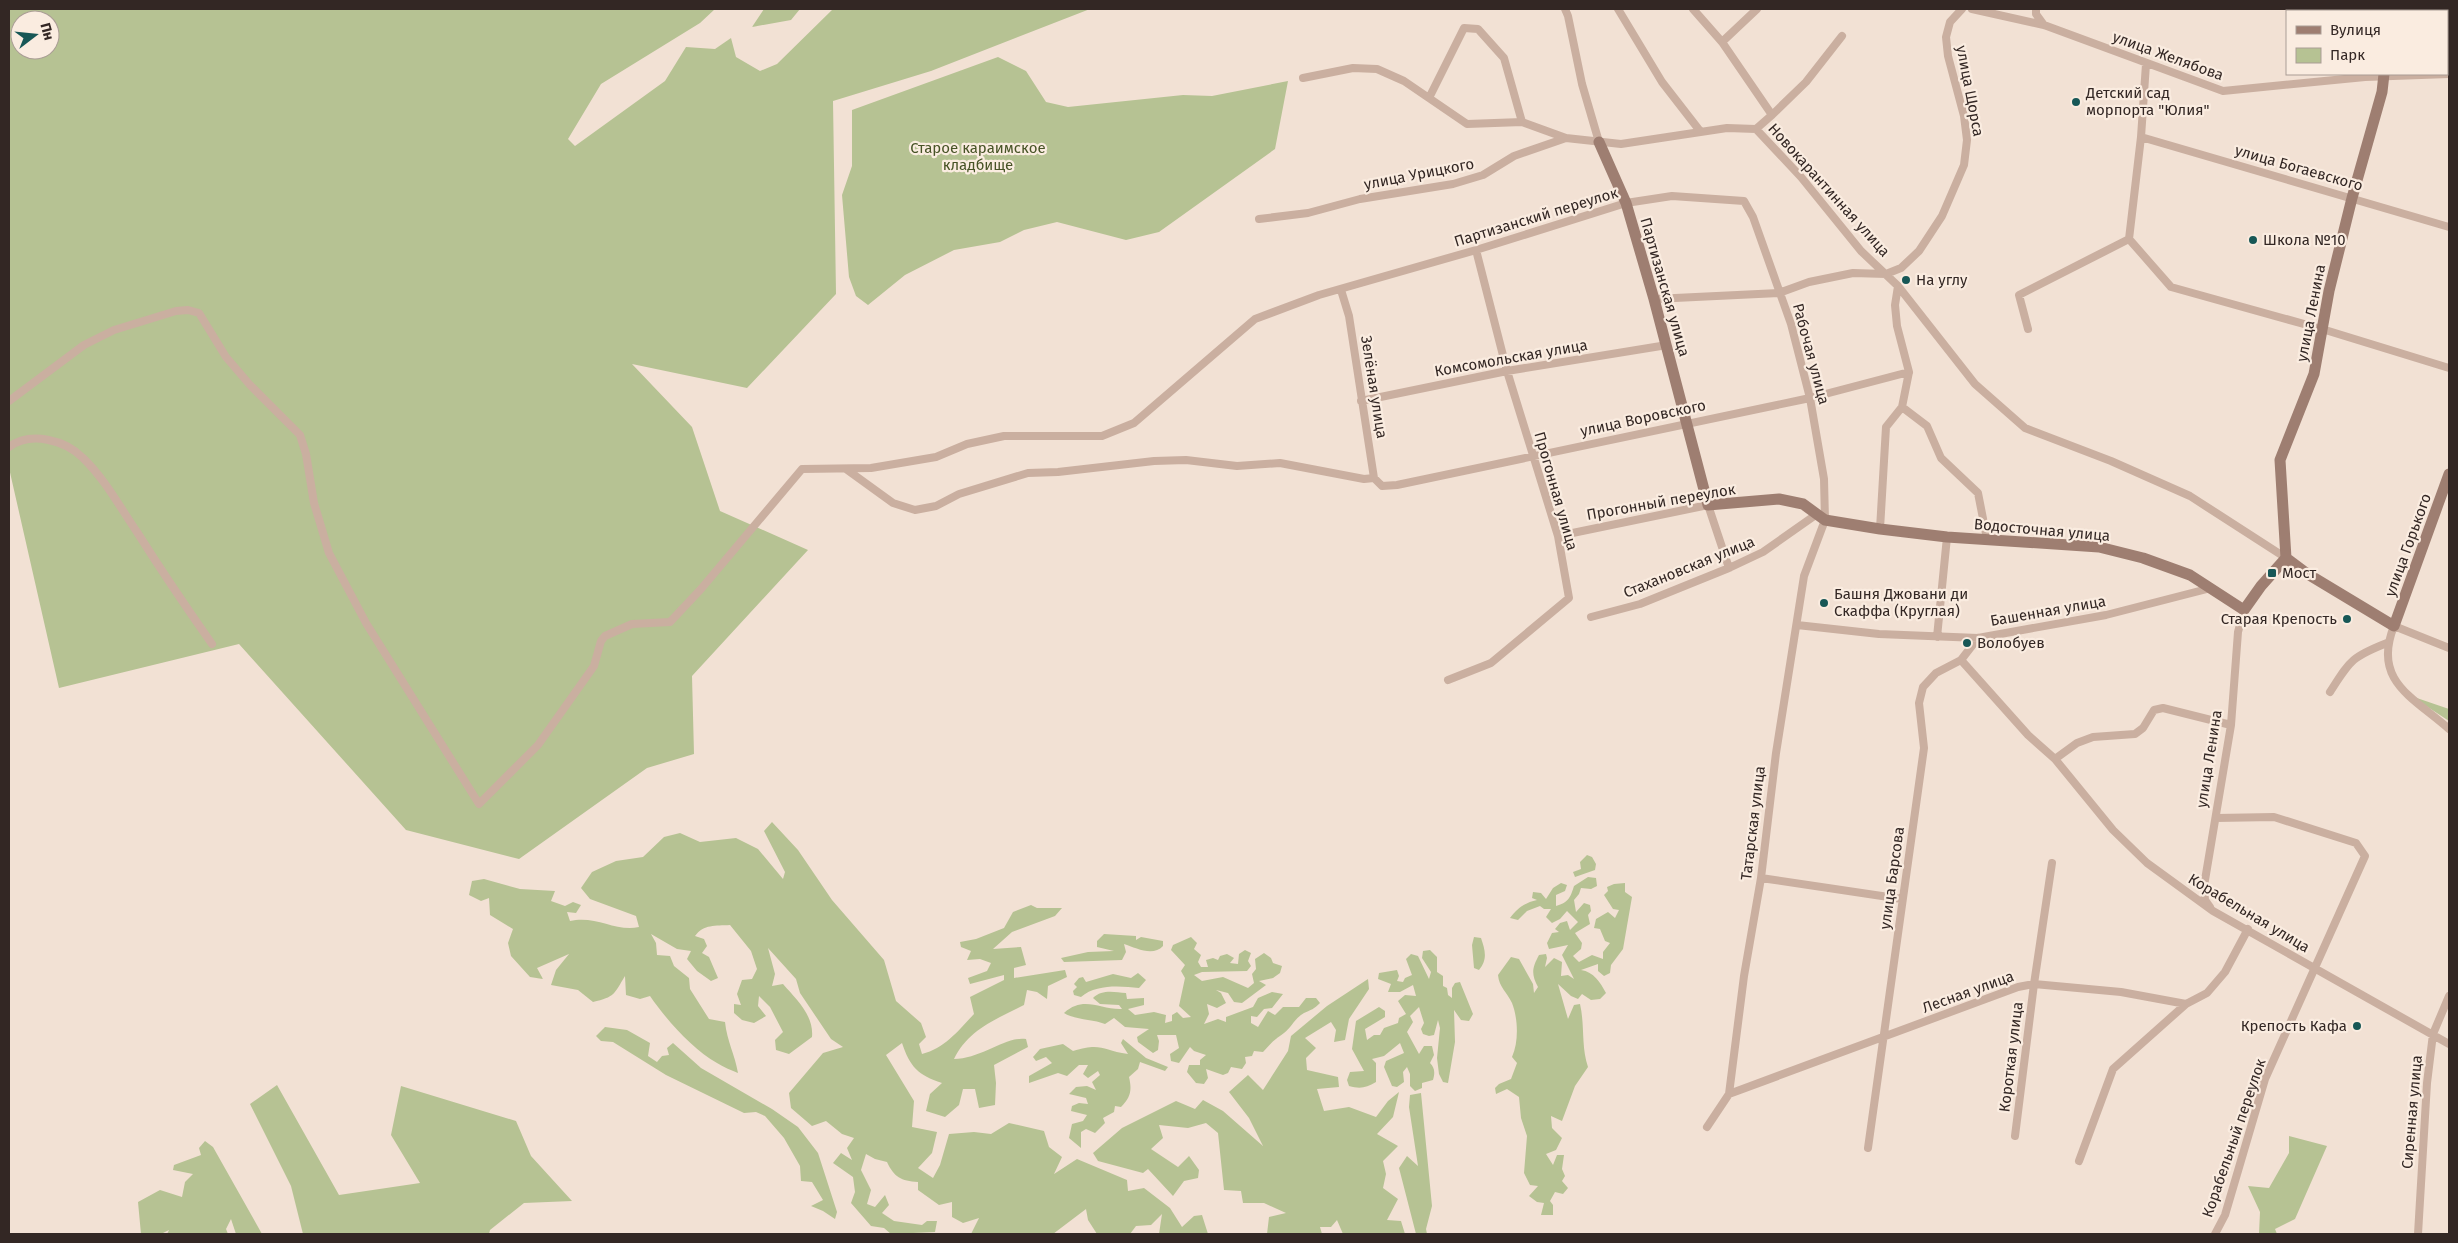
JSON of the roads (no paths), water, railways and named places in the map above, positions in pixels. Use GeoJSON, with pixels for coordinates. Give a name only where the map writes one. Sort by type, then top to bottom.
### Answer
{"type":"FeatureCollection","features":[{"type":"Feature","properties":{"kind":"street"},"geometry":{"type":"LineString","coordinates":[[1618,9],[1662,82],[1700,131]]}},
{"type":"Feature","properties":{"kind":"street","name":"Новокарантинная улица"},"geometry":{"type":"LineString","coordinates":[[1693,9],[1722,42],[1772,116],[1756,129],[1801,176],[1861,251],[1898,286],[1975,384],[2025,428],[2111,461],[2190,496],[2286,558]]}},
{"type":"Feature","properties":{"kind":"street"},"geometry":{"type":"LineString","coordinates":[[1722,42],[1757,9]]}},
{"type":"Feature","properties":{"kind":"street","name":"улица Щорса"},"geometry":{"type":"LineString","coordinates":[[1886,274],[1901,268],[1919,252],[1942,216],[1964,165],[1967,140],[1964,116],[1948,56],[1946,37],[1950,22],[1962,9]]}},
{"type":"Feature","properties":{"kind":"street","name":"улица Желябова"},"geometry":{"type":"LineString","coordinates":[[1972,9],[2044,24],[2146,64],[2223,91],[2365,77],[2416,75]]}},
{"type":"Feature","properties":{"kind":"street"},"geometry":{"type":"LineString","coordinates":[[2036,9],[2036,14],[2044,24]]}},
{"type":"Feature","properties":{"kind":"street","name":"Партизанская улица"},"geometry":{"type":"LineString","coordinates":[[1567,12],[1582,84],[1599,142],[1626,203],[1667,344],[1708,505],[1729,568]]}},
{"type":"Feature","properties":{"kind":"street"},"geometry":{"type":"LineString","coordinates":[[1429,98],[1464,28],[1478,29],[1504,58],[1522,122]]}},
{"type":"Feature","properties":{"kind":"street"},"geometry":{"type":"LineString","coordinates":[[1772,116],[1806,82],[1842,36]]}},
{"type":"Feature","properties":{"kind":"street"},"geometry":{"type":"LineString","coordinates":[[2146,64],[2141,137],[2129,239],[2171,286],[2449,368]]}},
{"type":"Feature","properties":{"kind":"street"},"geometry":{"type":"LineString","coordinates":[[1303,78],[1353,68],[1377,69],[1404,81],[1467,124],[1522,122],[1566,138]]}},
{"type":"Feature","properties":{"kind":"street","name":"улица Ленина"},"geometry":{"type":"LineString","coordinates":[[2286,558],[2280,460],[2314,374],[2329,291],[2352,198],[2382,92],[2384,76]]}},
{"type":"Feature","properties":{"kind":"street","name":"улица Урицкого"},"geometry":{"type":"LineString","coordinates":[[1259,219],[1308,213],[1360,199],[1453,184],[1483,175],[1514,156],[1566,138],[1630,143],[1727,128],[1756,129]]}},
{"type":"Feature","properties":{"kind":"street","name":"улица Богаевского"},"geometry":{"type":"LineString","coordinates":[[2141,137],[2449,227]]}},
{"type":"Feature","properties":{"kind":"street","name":"Партизанский переулок"},"geometry":{"type":"LineString","coordinates":[[9,402],[84,344],[114,330],[176,311],[188,310],[199,313],[226,357],[250,385],[300,435],[306,454],[314,503],[329,553],[366,623],[479,804],[538,745],[594,666],[601,641],[605,636],[632,624],[670,622],[701,589],[802,469],[871,468],[936,457],[967,444],[1004,436],[1102,436],[1134,423],[1255,319],[1319,295],[1476,250],[1626,203],[1672,196],[1744,201]]}},
{"type":"Feature","properties":{"kind":"street","name":"Рабочая улица"},"geometry":{"type":"LineString","coordinates":[[1744,201],[1753,217],[1791,324],[1810,398],[1824,479],[1821,517]]}},
{"type":"Feature","properties":{"kind":"street"},"geometry":{"type":"LineString","coordinates":[[2028,329],[2019,296],[2129,239]]}},
{"type":"Feature","properties":{"kind":"street","name":"Прогонная улица"},"geometry":{"type":"LineString","coordinates":[[1448,680],[1491,663],[1569,598],[1558,536],[1507,371],[1476,250]]}},
{"type":"Feature","properties":{"kind":"street"},"geometry":{"type":"LineString","coordinates":[[1654,299],[1779,293],[1809,282],[1853,273],[1886,274]]}},
{"type":"Feature","properties":{"kind":"street"},"geometry":{"type":"LineString","coordinates":[[1880,529],[1886,427],[1902,406],[1909,372],[1897,326],[1895,305],[1898,286]]}},
{"type":"Feature","properties":{"kind":"street","name":"Зелёная улица"},"geometry":{"type":"LineString","coordinates":[[1341,290],[1349,316],[1374,478]]}},
{"type":"Feature","properties":{"kind":"street","name":"Комсомольская улица"},"geometry":{"type":"LineString","coordinates":[[1361,401],[1507,371],[1667,344]]}},
{"type":"Feature","properties":{"kind":"street","name":"улица Воровского"},"geometry":{"type":"LineString","coordinates":[[1374,478],[1382,486],[1397,485],[1687,422],[1810,398],[1909,372]]}},
{"type":"Feature","properties":{"kind":"street"},"geometry":{"type":"LineString","coordinates":[[1902,406],[1927,426],[1941,458],[1978,493],[1987,539]]}},
{"type":"Feature","properties":{"kind":"street"},"geometry":{"type":"LineString","coordinates":[[9,447],[13,444],[40,438],[61,443],[82,457],[114,498],[212,644]]}},
{"type":"Feature","properties":{"kind":"street"},"geometry":{"type":"LineString","coordinates":[[846,469],[893,502],[916,510],[936,506],[960,494],[1028,473],[1058,472],[1154,461],[1186,460],[1237,466],[1280,464],[1364,479],[1374,478]]}},
{"type":"Feature","properties":{"kind":"street","name":"улица Горького"},"geometry":{"type":"LineString","coordinates":[[2394,626],[2429,534],[2449,474]]}},
{"type":"Feature","properties":{"kind":"street","name":"Прогонный переулок"},"geometry":{"type":"LineString","coordinates":[[1558,536],[1708,505],[1779,498],[1803,504],[1821,517]]}},
{"type":"Feature","properties":{"kind":"street","name":"Водосточная улица"},"geometry":{"type":"LineString","coordinates":[[1821,517],[1880,529],[1947,537],[2099,547],[2144,558],[2190,575],[2244,610]]}},
{"type":"Feature","properties":{"kind":"street","name":"Стахановская улица"},"geometry":{"type":"LineString","coordinates":[[1592,617],[1640,604],[1729,568],[1763,552],[1821,517]]}},
{"type":"Feature","properties":{"kind":"street","name":"Татарская улица"},"geometry":{"type":"LineString","coordinates":[[1707,1127],[1729,1094],[1744,976],[1761,878],[1776,753],[1804,576],[1821,517]]}},
{"type":"Feature","properties":{"kind":"street"},"geometry":{"type":"LineString","coordinates":[[1937,637],[1947,537]]}},
{"type":"Feature","properties":{"kind":"street"},"geometry":{"type":"LineString","coordinates":[[2244,610],[2261,586],[2286,558],[2306,573],[2394,626],[2449,648]]}},
{"type":"Feature","properties":{"kind":"street","name":"Башенная улица"},"geometry":{"type":"LineString","coordinates":[[1797,625],[1879,634],[1978,638],[2106,615],[2212,588]]}},
{"type":"Feature","properties":{"kind":"street","name":"улица Ленина"},"geometry":{"type":"LineString","coordinates":[[2213,911],[2205,900],[2204,886],[2231,725],[2238,632],[2244,610]]}},
{"type":"Feature","properties":{"kind":"street"},"geometry":{"type":"LineString","coordinates":[[2394,626],[2387,643],[2388,658],[2395,683],[2449,729]]}},
{"type":"Feature","properties":{"kind":"street","name":"улица Барсова"},"geometry":{"type":"LineString","coordinates":[[1868,1148],[1924,748],[1919,703],[1922,687],[1936,673],[1961,660],[1978,638]]}},
{"type":"Feature","properties":{"kind":"street"},"geometry":{"type":"LineString","coordinates":[[2330,692],[2350,661],[2365,651],[2387,643]]}},
{"type":"Feature","properties":{"kind":"street","name":"Корабельная улица"},"geometry":{"type":"LineString","coordinates":[[1961,660],[2028,735],[2055,759],[2113,830],[2147,863],[2213,911],[2248,929],[2449,1044]]}},
{"type":"Feature","properties":{"kind":"street"},"geometry":{"type":"LineString","coordinates":[[2055,759],[2077,743],[2093,737],[2135,734],[2143,728],[2154,710],[2163,708],[2231,725]]}},
{"type":"Feature","properties":{"kind":"street","name":"Корабельный переулок"},"geometry":{"type":"LineString","coordinates":[[2215,1234],[2225,1215],[2265,1079],[2365,856],[2356,844],[2274,817],[2216,818]]}},
{"type":"Feature","properties":{"kind":"street","name":"Короткая улица"},"geometry":{"type":"LineString","coordinates":[[2016,1136],[2034,984],[2052,863]]}},
{"type":"Feature","properties":{"kind":"street"},"geometry":{"type":"LineString","coordinates":[[1761,878],[1902,899]]}},
{"type":"Feature","properties":{"kind":"street"},"geometry":{"type":"LineString","coordinates":[[2079,1161],[2113,1069],[2186,1004],[2208,993],[2225,972],[2248,929]]}},
{"type":"Feature","properties":{"kind":"street","name":"Лесная улица"},"geometry":{"type":"LineString","coordinates":[[1729,1094],[2018,987],[2034,984],[2121,992],[2186,1004]]}},
{"type":"Feature","properties":{"kind":"street","name":"Сиренная улица"},"geometry":{"type":"LineString","coordinates":[[2418,1234],[2427,1084],[2433,1034],[2449,996]]}},
{"type":"Feature","properties":{"kind":"place","name":"Детский сад морпорта \"Юлия\""},"geometry":{"type":"Point","coordinates":[2076,102]}},
{"type":"Feature","properties":{"kind":"place","name":"Школа №10"},"geometry":{"type":"Point","coordinates":[2253,240]}},
{"type":"Feature","properties":{"kind":"place","name":"На углу"},"geometry":{"type":"Point","coordinates":[1906,280]}},
{"type":"Feature","properties":{"kind":"place","name":"Мост"},"geometry":{"type":"Point","coordinates":[2272,573]}},
{"type":"Feature","properties":{"kind":"place","name":"Башня Джовани ди Скаффа (Круглая)"},"geometry":{"type":"Point","coordinates":[1824,603]}},
{"type":"Feature","properties":{"kind":"place","name":"Старая Крепость"},"geometry":{"type":"Point","coordinates":[2347,619]}},
{"type":"Feature","properties":{"kind":"place","name":"Волобуев"},"geometry":{"type":"Point","coordinates":[1967,643]}},
{"type":"Feature","properties":{"kind":"place","name":"Крепость Кафа"},"geometry":{"type":"Point","coordinates":[2357,1026]}},
{"type":"Feature","properties":{"kind":"park label","name":"Старое караимское кладбище"},"geometry":{"type":"Point","coordinates":[978,156]}}]}
